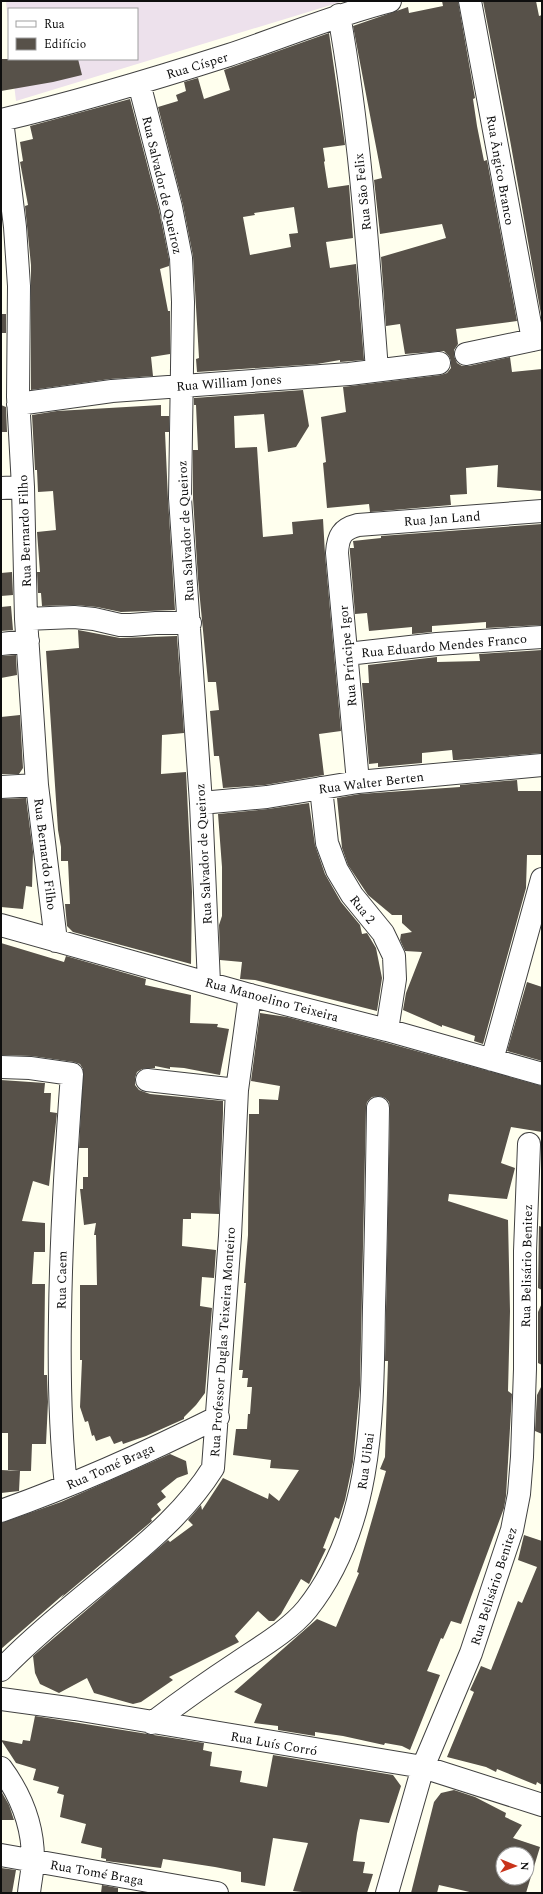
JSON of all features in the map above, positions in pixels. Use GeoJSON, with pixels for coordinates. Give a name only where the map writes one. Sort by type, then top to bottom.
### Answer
{"type":"FeatureCollection","features":[{"type":"Feature","properties":{"kind":"street","name":"Rua Císper"},"geometry":{"type":"LineString","coordinates":[[2,120],[139,83],[230,55],[339,15],[390,1]]}},
{"type":"Feature","properties":{"kind":"street","name":"Rua Ãngico Branco"},"geometry":{"type":"LineString","coordinates":[[470,1],[537,338]]}},
{"type":"Feature","properties":{"kind":"street","name":"Rua São Felix"},"geometry":{"type":"LineString","coordinates":[[339,15],[351,81],[370,269],[378,370]]}},
{"type":"Feature","properties":{"kind":"street","name":"Rua Salvador de Queiroz"},"geometry":{"type":"LineString","coordinates":[[139,83],[171,208],[181,258],[180,498],[190,623],[201,803],[209,983]]}},
{"type":"Feature","properties":{"kind":"street","name":"Rua Bernardo Filho"},"geometry":{"type":"LineString","coordinates":[[2,120],[15,227],[10,287],[12,399],[23,488],[26,619],[37,785],[56,940]]}},
{"type":"Feature","properties":{"kind":"street"},"geometry":{"type":"LineString","coordinates":[[466,354],[537,338]]}},
{"type":"Feature","properties":{"kind":"street","name":"Rua William Jones"},"geometry":{"type":"LineString","coordinates":[[12,399],[181,385],[349,374],[439,362]]}},
{"type":"Feature","properties":{"kind":"street"},"geometry":{"type":"LineString","coordinates":[[1,488],[23,488]]}},
{"type":"Feature","properties":{"kind":"street","name":"Rua Jan Land"},"geometry":{"type":"LineString","coordinates":[[344,531],[349,527],[358,525],[542,511]]}},
{"type":"Feature","properties":{"kind":"street","name":"Rua Príncipe Igor"},"geometry":{"type":"LineString","coordinates":[[344,531],[338,543],[337,553],[358,782]]}},
{"type":"Feature","properties":{"kind":"street"},"geometry":{"type":"LineString","coordinates":[[26,619],[74,617],[94,619],[120,625],[190,623]]}},
{"type":"Feature","properties":{"kind":"street","name":"Rua Eduardo Mendes Franco"},"geometry":{"type":"LineString","coordinates":[[347,654],[437,644],[542,637]]}},
{"type":"Feature","properties":{"kind":"street"},"geometry":{"type":"LineString","coordinates":[[1,644],[28,642]]}},
{"type":"Feature","properties":{"kind":"street","name":"Rua Walter Berten"},"geometry":{"type":"LineString","coordinates":[[201,803],[267,797],[358,782],[542,765]]}},
{"type":"Feature","properties":{"kind":"street"},"geometry":{"type":"LineString","coordinates":[[1,787],[37,785]]}},
{"type":"Feature","properties":{"kind":"street","name":"Rua 2"},"geometry":{"type":"LineString","coordinates":[[321,788],[327,843],[337,870],[352,895],[383,934],[394,956],[395,979],[387,1030]]}},
{"type":"Feature","properties":{"kind":"street"},"geometry":{"type":"LineString","coordinates":[[492,1060],[542,879]]}},
{"type":"Feature","properties":{"kind":"street","name":"Rua Manoelino Teixeira"},"geometry":{"type":"LineString","coordinates":[[1,925],[250,995],[387,1030],[542,1074]]}},
{"type":"Feature","properties":{"kind":"street","name":"Rua Professor Duglas Teixeira Monteiro"},"geometry":{"type":"LineString","coordinates":[[1,1670],[35,1637],[154,1536],[192,1497],[213,1468],[218,1417],[230,1236],[236,1090],[250,995]]}},
{"type":"Feature","properties":{"kind":"street","name":"Rua Caem"},"geometry":{"type":"LineString","coordinates":[[1,1068],[30,1068],[72,1074],[64,1183],[61,1260],[60,1408],[66,1486]]}},
{"type":"Feature","properties":{"kind":"street"},"geometry":{"type":"LineString","coordinates":[[147,1080],[236,1090]]}},
{"type":"Feature","properties":{"kind":"street","name":"Rua Uibai"},"geometry":{"type":"LineString","coordinates":[[152,1723],[189,1695],[270,1642],[306,1610],[329,1576],[345,1544],[363,1483],[372,1395],[378,1108]]}},
{"type":"Feature","properties":{"kind":"street","name":"Rua Belisário Benitez"},"geometry":{"type":"LineString","coordinates":[[387,1893],[423,1767],[471,1653],[512,1530],[519,1494],[522,1457],[534,1373],[533,1255],[529,1144]]}},
{"type":"Feature","properties":{"kind":"street","name":"Rua Tomé Braga"},"geometry":{"type":"LineString","coordinates":[[1,1511],[66,1486],[184,1434],[218,1417]]}},
{"type":"Feature","properties":{"kind":"street"},"geometry":{"type":"LineString","coordinates":[[184,1434],[198,1444],[213,1468]]}},
{"type":"Feature","properties":{"kind":"street","name":"Rua Luís Corró"},"geometry":{"type":"LineString","coordinates":[[1,1699],[75,1709],[423,1767],[542,1805]]}},
{"type":"Feature","properties":{"kind":"street"},"geometry":{"type":"LineString","coordinates":[[1,1768],[14,1787],[26,1813],[32,1834],[33,1860],[29,1893]]}},
{"type":"Feature","properties":{"kind":"street","name":"Rua Tomé Braga"},"geometry":{"type":"LineString","coordinates":[[1,1855],[216,1893]]}},
{"type":"Feature","properties":{"kind":"shaded area"},"geometry":{"type":"Polygon","coordinates":[[[6,1],[344,1],[16,101],[11,60],[138,60],[138,8],[8,8],[8,23],[6,1]]]}},
{"type":"Feature","properties":{"kind":"building"},"geometry":{"type":"Polygon","coordinates":[[[442,1],[458,1],[475,98],[473,99],[477,126],[484,161],[487,160],[517,321],[456,329],[458,344],[454,350],[454,356],[457,363],[462,366],[469,366],[510,357],[512,372],[542,369],[542,491],[497,487],[498,465],[466,468],[467,494],[450,495],[451,505],[370,512],[369,504],[327,508],[323,463],[326,462],[321,417],[346,412],[343,387],[441,375],[447,373],[451,368],[449,356],[444,351],[405,354],[400,324],[386,326],[381,257],[446,238],[442,224],[380,234],[374,180],[382,178],[353,26],[408,7],[409,13],[443,6],[442,1]]]}},
{"type":"Feature","properties":{"kind":"building"},"geometry":{"type":"Polygon","coordinates":[[[483,1],[536,1],[539,16],[542,15],[542,320],[510,140],[483,1]]]}},
{"type":"Feature","properties":{"kind":"building"},"geometry":{"type":"Polygon","coordinates":[[[329,33],[345,145],[323,148],[324,162],[328,188],[349,185],[353,238],[326,242],[330,268],[356,264],[364,360],[340,362],[340,360],[317,364],[197,372],[196,359],[199,358],[193,256],[183,205],[158,107],[178,101],[176,95],[186,91],[184,82],[198,78],[204,99],[230,90],[224,70],[329,33]],[[294,207],[254,213],[255,215],[243,217],[250,255],[291,247],[289,234],[298,233],[294,207]]]}},
{"type":"Feature","properties":{"kind":"building"},"geometry":{"type":"Polygon","coordinates":[[[1,59],[78,60],[82,75],[53,82],[1,91],[1,59]]]}},
{"type":"Feature","properties":{"kind":"building"},"geometry":{"type":"Polygon","coordinates":[[[130,99],[159,210],[169,259],[169,266],[160,269],[168,311],[170,311],[170,354],[151,357],[153,376],[110,379],[31,390],[31,265],[25,206],[28,205],[20,162],[23,161],[20,142],[33,139],[30,126],[130,99]]]}},
{"type":"Feature","properties":{"kind":"building"},"geometry":{"type":"Polygon","coordinates":[[[1,314],[6,314],[6,333],[1,333],[1,314]]]}},
{"type":"Feature","properties":{"kind":"building"},"geometry":{"type":"Polygon","coordinates":[[[303,390],[309,426],[296,447],[268,452],[264,414],[234,416],[235,448],[257,447],[263,537],[293,534],[292,522],[323,519],[341,731],[319,734],[324,775],[265,785],[223,788],[219,756],[214,756],[210,711],[219,710],[216,682],[208,682],[198,579],[193,498],[193,450],[198,450],[196,405],[194,405],[194,398],[303,390]]]}},
{"type":"Feature","properties":{"kind":"building"},"geometry":{"type":"Polygon","coordinates":[[[1,405],[6,407],[7,432],[1,432],[1,405]]]}},
{"type":"Feature","properties":{"kind":"building"},"geometry":{"type":"Polygon","coordinates":[[[161,405],[161,416],[169,416],[169,432],[165,432],[175,610],[121,612],[97,607],[75,605],[42,606],[41,593],[38,593],[37,572],[40,572],[37,532],[56,530],[53,491],[38,492],[37,470],[35,470],[32,415],[57,411],[161,405]]]}},
{"type":"Feature","properties":{"kind":"building"},"geometry":{"type":"Polygon","coordinates":[[[542,524],[542,625],[486,628],[486,622],[432,626],[432,632],[412,634],[412,627],[369,631],[367,613],[355,614],[350,553],[350,548],[354,548],[353,541],[381,538],[381,536],[542,524]]]}},
{"type":"Feature","properties":{"kind":"building"},"geometry":{"type":"Polygon","coordinates":[[[12,572],[13,595],[1,596],[1,573],[12,572]]]}},
{"type":"Feature","properties":{"kind":"building"},"geometry":{"type":"Polygon","coordinates":[[[11,606],[13,630],[1,631],[1,607],[11,606]]]}},
{"type":"Feature","properties":{"kind":"building"},"geometry":{"type":"Polygon","coordinates":[[[78,630],[120,638],[177,636],[184,733],[162,735],[161,774],[186,772],[192,892],[191,964],[73,932],[67,926],[65,904],[70,904],[68,861],[61,861],[46,651],[79,648],[78,630]]]}},
{"type":"Feature","properties":{"kind":"building"},"geometry":{"type":"Polygon","coordinates":[[[542,650],[542,753],[453,760],[452,750],[422,753],[422,763],[378,767],[378,763],[369,764],[362,683],[369,683],[368,665],[437,657],[437,662],[480,661],[479,654],[542,650]]]}},
{"type":"Feature","properties":{"kind":"building"},"geometry":{"type":"Polygon","coordinates":[[[16,655],[17,675],[1,678],[1,656],[16,655]]]}},
{"type":"Feature","properties":{"kind":"building"},"geometry":{"type":"Polygon","coordinates":[[[20,715],[23,768],[19,774],[1,774],[1,717],[20,715]]]}},
{"type":"Feature","properties":{"kind":"building"},"geometry":{"type":"Polygon","coordinates":[[[517,780],[518,791],[542,791],[541,855],[527,855],[526,888],[483,1044],[474,1041],[475,1036],[442,1025],[442,1027],[403,1010],[406,993],[422,952],[405,951],[400,940],[401,934],[412,932],[402,923],[402,915],[392,915],[368,895],[348,865],[342,848],[337,798],[360,794],[460,787],[460,785],[517,780]]]}},
{"type":"Feature","properties":{"kind":"building"},"geometry":{"type":"Polygon","coordinates":[[[26,798],[33,852],[32,887],[26,886],[23,909],[1,907],[1,799],[26,798]]]}},
{"type":"Feature","properties":{"kind":"building"},"geometry":{"type":"Polygon","coordinates":[[[309,803],[315,845],[325,874],[341,902],[360,925],[362,934],[367,933],[376,948],[382,978],[377,1011],[255,980],[240,979],[242,962],[220,960],[219,925],[222,916],[222,867],[218,814],[309,803]]]}},
{"type":"Feature","properties":{"kind":"building"},"geometry":{"type":"Polygon","coordinates":[[[1,943],[64,962],[66,956],[146,979],[145,985],[191,995],[190,1023],[218,1024],[217,1027],[229,1029],[220,1075],[184,1068],[170,1067],[170,1069],[155,1066],[155,1068],[142,1069],[137,1072],[135,1078],[135,1085],[139,1090],[150,1094],[223,1101],[223,1113],[219,1214],[191,1213],[191,1219],[183,1219],[182,1246],[216,1250],[214,1278],[202,1277],[200,1306],[212,1308],[205,1393],[184,1417],[184,1419],[146,1436],[123,1444],[122,1441],[114,1444],[110,1436],[96,1441],[94,1435],[92,1436],[88,1421],[85,1422],[80,1407],[82,1360],[80,1360],[80,1285],[97,1285],[96,1235],[94,1235],[96,1223],[84,1225],[80,1189],[83,1189],[83,1177],[88,1177],[88,1148],[79,1148],[83,1069],[80,1064],[74,1062],[32,1056],[1,1055],[1,943]]]}},
{"type":"Feature","properties":{"kind":"building"},"geometry":{"type":"Polygon","coordinates":[[[527,982],[542,987],[542,1061],[507,1051],[527,982]]]}},
{"type":"Feature","properties":{"kind":"building"},"geometry":{"type":"Polygon","coordinates":[[[260,1013],[287,1017],[384,1042],[542,1086],[542,1132],[511,1127],[501,1163],[515,1168],[507,1199],[449,1194],[448,1201],[508,1220],[510,1311],[508,1391],[512,1394],[506,1496],[504,1508],[461,1624],[451,1621],[443,1639],[441,1638],[427,1671],[440,1675],[410,1750],[402,1746],[385,1743],[384,1745],[343,1736],[315,1732],[315,1736],[278,1730],[278,1726],[254,1723],[262,1704],[234,1692],[317,1619],[336,1627],[359,1573],[357,1572],[386,1471],[380,1469],[385,1457],[388,1361],[385,1361],[390,1108],[389,1102],[385,1098],[379,1096],[372,1097],[367,1102],[366,1108],[360,1385],[353,1462],[345,1500],[339,1519],[335,1517],[323,1548],[326,1549],[309,1584],[301,1579],[281,1614],[274,1621],[269,1621],[258,1611],[235,1636],[239,1642],[169,1677],[173,1680],[141,1702],[133,1704],[94,1693],[87,1678],[59,1693],[40,1684],[35,1673],[33,1656],[168,1540],[170,1542],[193,1525],[188,1520],[201,1505],[202,1510],[223,1478],[268,1499],[269,1493],[279,1501],[299,1470],[270,1468],[271,1460],[233,1455],[236,1429],[247,1429],[248,1414],[250,1414],[252,1387],[247,1387],[248,1378],[242,1378],[243,1370],[239,1370],[248,1235],[249,1114],[259,1114],[259,1099],[278,1100],[280,1086],[251,1081],[260,1013]]]}},
{"type":"Feature","properties":{"kind":"building"},"geometry":{"type":"Polygon","coordinates":[[[1,1080],[45,1083],[44,1093],[51,1093],[50,1112],[57,1113],[49,1186],[33,1181],[22,1221],[45,1223],[45,1252],[34,1252],[32,1284],[45,1284],[44,1375],[47,1375],[48,1402],[46,1444],[32,1444],[31,1471],[8,1471],[8,1433],[1,1433],[1,1080]]]}},
{"type":"Feature","properties":{"kind":"building"},"geometry":{"type":"Polygon","coordinates":[[[539,1226],[542,1227],[542,1290],[538,1288],[539,1226]]]}},
{"type":"Feature","properties":{"kind":"building"},"geometry":{"type":"Polygon","coordinates":[[[542,1303],[542,1365],[538,1363],[538,1312],[542,1303]]]}},
{"type":"Feature","properties":{"kind":"building"},"geometry":{"type":"Polygon","coordinates":[[[542,1385],[542,1434],[535,1431],[537,1395],[542,1385]]]}},
{"type":"Feature","properties":{"kind":"building"},"geometry":{"type":"Polygon","coordinates":[[[170,1454],[186,1461],[188,1474],[177,1478],[161,1491],[166,1497],[157,1504],[161,1510],[151,1519],[152,1521],[61,1598],[64,1594],[1,1649],[1,1523],[61,1502],[170,1454]]]}},
{"type":"Feature","properties":{"kind":"building"},"geometry":{"type":"Polygon","coordinates":[[[1,1470],[20,1471],[19,1491],[1,1493],[1,1470]]]}},
{"type":"Feature","properties":{"kind":"building"},"geometry":{"type":"Polygon","coordinates":[[[524,1535],[542,1541],[542,1785],[537,1782],[536,1785],[497,1769],[496,1772],[486,1767],[447,1757],[474,1692],[470,1690],[481,1666],[491,1670],[518,1601],[522,1603],[537,1567],[518,1560],[524,1535]]]}},
{"type":"Feature","properties":{"kind":"building"},"geometry":{"type":"Polygon","coordinates":[[[35,1716],[204,1743],[203,1750],[212,1752],[210,1766],[242,1771],[240,1782],[267,1787],[273,1755],[393,1775],[401,1786],[389,1823],[360,1819],[353,1861],[365,1862],[363,1873],[373,1874],[367,1893],[311,1893],[293,1891],[308,1843],[273,1838],[265,1886],[241,1882],[241,1872],[215,1867],[163,1859],[161,1868],[106,1861],[106,1859],[101,1858],[102,1848],[81,1843],[86,1824],[60,1817],[64,1795],[57,1793],[59,1787],[33,1780],[36,1769],[16,1763],[1,1740],[22,1744],[23,1740],[30,1741],[35,1716]]]}},
{"type":"Feature","properties":{"kind":"building"},"geometry":{"type":"Polygon","coordinates":[[[454,1790],[475,1797],[506,1813],[505,1817],[522,1825],[513,1838],[540,1847],[535,1863],[535,1846],[495,1846],[495,1886],[528,1886],[526,1893],[474,1893],[439,1885],[437,1893],[411,1893],[434,1802],[441,1793],[454,1790]]]}},
{"type":"Feature","properties":{"kind":"building"},"geometry":{"type":"Polygon","coordinates":[[[1,1791],[9,1805],[14,1820],[1,1820],[1,1791]]]}},
{"type":"Feature","properties":{"kind":"building"},"geometry":{"type":"Polygon","coordinates":[[[1,1868],[16,1870],[12,1893],[1,1893],[1,1868]]]}},
{"type":"Feature","properties":{"kind":"building"},"geometry":{"type":"Polygon","coordinates":[[[102,1885],[118,1888],[118,1893],[101,1893],[102,1885]]]}}]}
